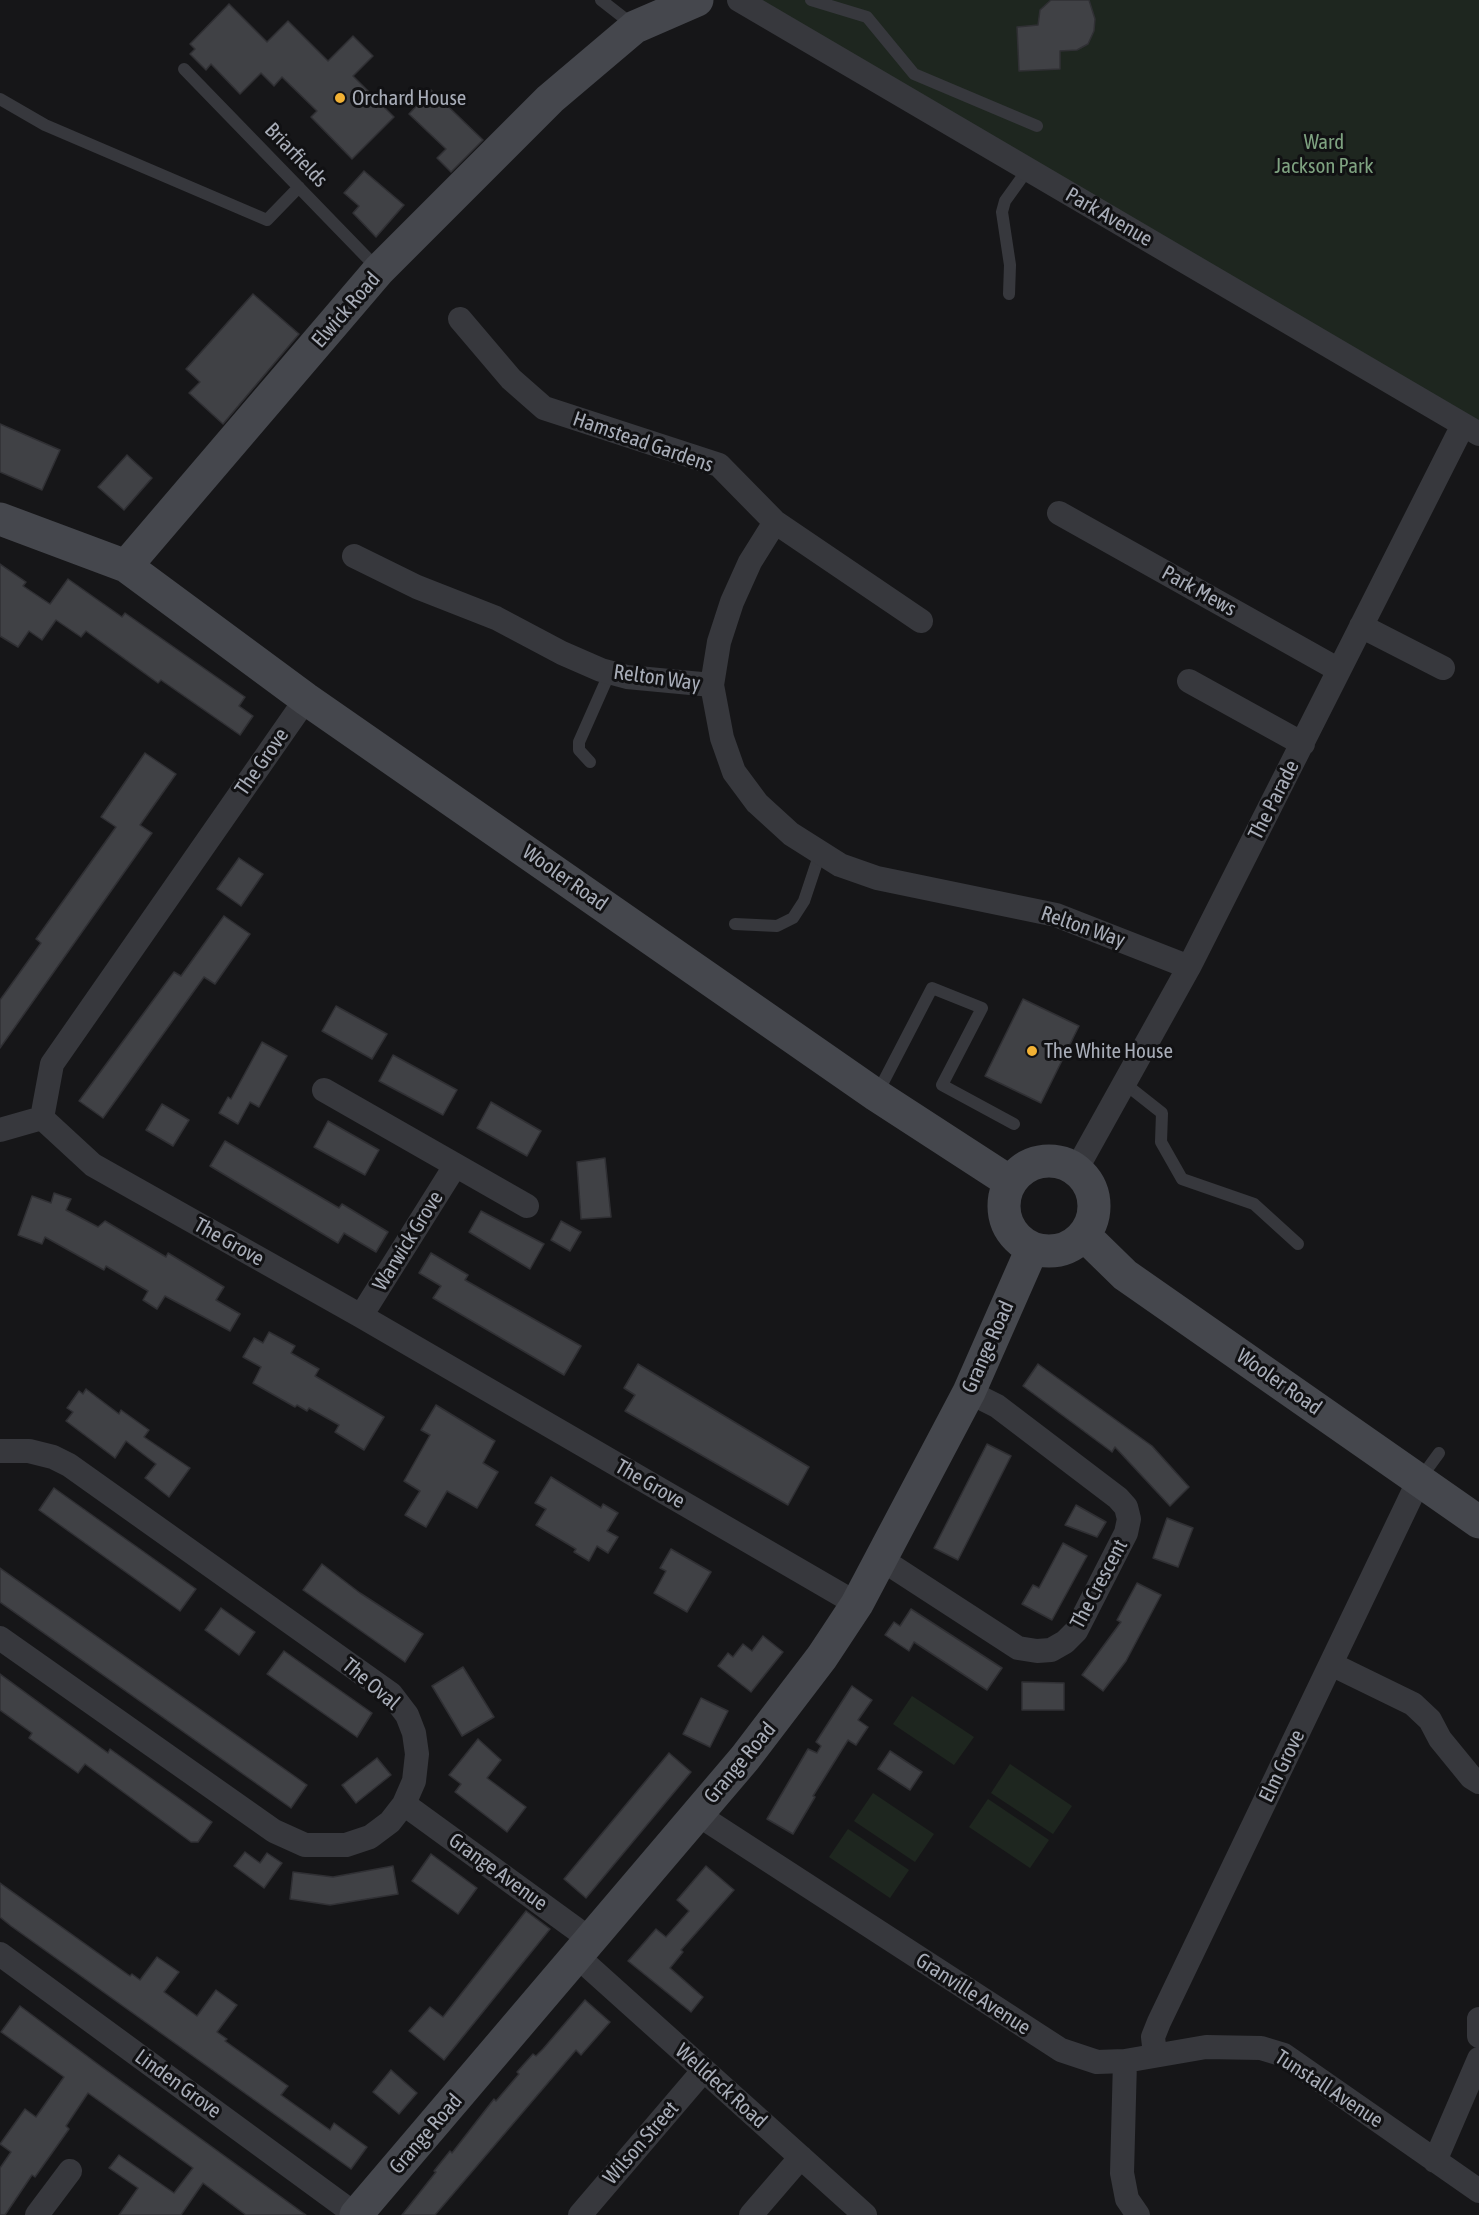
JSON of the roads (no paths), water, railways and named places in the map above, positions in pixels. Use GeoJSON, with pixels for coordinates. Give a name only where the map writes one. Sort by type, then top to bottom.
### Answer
{"type":"FeatureCollection","features":[{"type":"Feature","properties":{"kind":"street","name":"Park Avenue"},"geometry":{"type":"LineString","coordinates":[[739,0],[1471,430]]}},
{"type":"Feature","properties":{"kind":"street","name":"Elwick Road"},"geometry":{"type":"LineString","coordinates":[[126,566],[379,270],[469,184],[550,99],[635,27],[680,4]]}},
{"type":"Feature","properties":{"kind":"street","name":"Hamstead Gardens"},"geometry":{"type":"LineString","coordinates":[[460,319],[511,379],[544,408],[719,465],[776,522]]}},
{"type":"Feature","properties":{"kind":"street","name":"The Parade"},"geometry":{"type":"LineString","coordinates":[[1076,1170],[1189,967],[1361,626],[1471,430]]}},
{"type":"Feature","properties":{"kind":"street","name":"Park Mews"},"geometry":{"type":"LineString","coordinates":[[1059,513],[1339,670]]}},
{"type":"Feature","properties":{"kind":"street"},"geometry":{"type":"LineString","coordinates":[[0,519],[126,566]]}},
{"type":"Feature","properties":{"kind":"street"},"geometry":{"type":"LineString","coordinates":[[712,685],[719,642],[732,602],[750,562],[776,522],[921,621]]}},
{"type":"Feature","properties":{"kind":"street","name":"Relton Way"},"geometry":{"type":"LineString","coordinates":[[354,556],[417,587],[496,618],[562,653],[610,672],[655,681],[712,685],[722,738],[734,772],[757,803],[791,834],[840,865],[877,878],[1056,915],[1189,967]]}},
{"type":"Feature","properties":{"kind":"street","name":"Wooler Road"},"geometry":{"type":"LineString","coordinates":[[126,566],[306,699],[876,1095],[1010,1182]]}},
{"type":"Feature","properties":{"kind":"street"},"geometry":{"type":"LineString","coordinates":[[1361,626],[1443,668]]}},
{"type":"Feature","properties":{"kind":"street"},"geometry":{"type":"LineString","coordinates":[[1189,681],[1303,744]]}},
{"type":"Feature","properties":{"kind":"street","name":"The Grove"},"geometry":{"type":"LineString","coordinates":[[306,699],[52,1064],[42,1118],[93,1165],[361,1316],[857,1604]]}},
{"type":"Feature","properties":{"kind":"street","name":"Warwick Grove"},"geometry":{"type":"LineString","coordinates":[[324,1090],[527,1206]]}},
{"type":"Feature","properties":{"kind":"street"},"geometry":{"type":"LineString","coordinates":[[0,1130],[42,1118]]}},
{"type":"Feature","properties":{"kind":"street"},"geometry":{"type":"LineString","coordinates":[[1059,1162],[1076,1170],[1091,1190],[1094,1206],[1091,1222],[1084,1235],[1067,1248],[1053,1252],[1032,1249],[1015,1237],[1005,1218],[1003,1202],[1010,1182],[1022,1170],[1036,1163],[1059,1162]]}},
{"type":"Feature","properties":{"kind":"street","name":"Warwick Grove"},"geometry":{"type":"LineString","coordinates":[[361,1316],[455,1166]]}},
{"type":"Feature","properties":{"kind":"street","name":"Wooler Road"},"geometry":{"type":"LineString","coordinates":[[1084,1235],[1125,1275],[1479,1521]]}},
{"type":"Feature","properties":{"kind":"street","name":"Grange Road"},"geometry":{"type":"LineString","coordinates":[[356,2215],[585,1948],[785,1708],[857,1604],[969,1392],[1032,1249]]}},
{"type":"Feature","properties":{"kind":"street","name":"The Crescent"},"geometry":{"type":"LineString","coordinates":[[881,1559],[1018,1648],[1037,1652],[1051,1650],[1065,1642],[1076,1631],[1126,1533],[1129,1519],[1126,1507],[1118,1498],[997,1406],[969,1392]]}},
{"type":"Feature","properties":{"kind":"street","name":"The Oval"},"geometry":{"type":"LineString","coordinates":[[0,1451],[29,1451],[53,1457],[69,1465],[391,1694],[407,1715],[414,1733],[417,1754],[414,1780],[404,1804],[390,1822],[370,1837],[346,1845],[305,1845],[293,1841],[274,1831],[0,1638]]}},
{"type":"Feature","properties":{"kind":"street","name":"Elm Grove"},"geometry":{"type":"LineString","coordinates":[[1155,2055],[1153,2037],[1159,2022],[1419,1480]]}},
{"type":"Feature","properties":{"kind":"street"},"geometry":{"type":"LineString","coordinates":[[1331,1664],[1413,1704],[1430,1720],[1440,1739],[1471,1777],[1479,1782]]}},
{"type":"Feature","properties":{"kind":"street","name":"Grange Avenue"},"geometry":{"type":"LineString","coordinates":[[404,1804],[585,1948]]}},
{"type":"Feature","properties":{"kind":"street","name":"Granville Avenue"},"geometry":{"type":"LineString","coordinates":[[697,1814],[1061,2050],[1097,2062],[1125,2061]]}},
{"type":"Feature","properties":{"kind":"street","name":"Welldeck Road"},"geometry":{"type":"LineString","coordinates":[[585,1948],[703,2071],[865,2215]]}},
{"type":"Feature","properties":{"kind":"street","name":"Linden Grove"},"geometry":{"type":"LineString","coordinates":[[0,1954],[356,2215]]}},
{"type":"Feature","properties":{"kind":"street"},"geometry":{"type":"LineString","coordinates":[[1479,2019],[1479,2036]]}},
{"type":"Feature","properties":{"kind":"street","name":"Tunstall Avenue"},"geometry":{"type":"LineString","coordinates":[[1125,2061],[1206,2047],[1261,2048],[1284,2055],[1479,2191]]}},
{"type":"Feature","properties":{"kind":"street"},"geometry":{"type":"LineString","coordinates":[[1435,2160],[1479,2058]]}},
{"type":"Feature","properties":{"kind":"street"},"geometry":{"type":"LineString","coordinates":[[1125,2061],[1122,2173],[1127,2199],[1138,2215]]}},
{"type":"Feature","properties":{"kind":"street","name":"Wilson Street"},"geometry":{"type":"LineString","coordinates":[[580,2215],[703,2071]]}},
{"type":"Feature","properties":{"kind":"street"},"geometry":{"type":"LineString","coordinates":[[751,2215],[801,2157]]}},
{"type":"Feature","properties":{"kind":"street"},"geometry":{"type":"LineString","coordinates":[[37,2215],[70,2171]]}},
{"type":"Feature","properties":{"kind":"lane"},"geometry":{"type":"LineString","coordinates":[[601,0],[635,27]]}},
{"type":"Feature","properties":{"kind":"lane"},"geometry":{"type":"LineString","coordinates":[[811,0],[867,17],[914,74],[1037,126]]}},
{"type":"Feature","properties":{"kind":"lane","name":"Briarfields"},"geometry":{"type":"LineString","coordinates":[[183,69],[379,270]]}},
{"type":"Feature","properties":{"kind":"lane"},"geometry":{"type":"LineString","coordinates":[[0,99],[45,125],[267,220],[299,187]]}},
{"type":"Feature","properties":{"kind":"lane"},"geometry":{"type":"LineString","coordinates":[[1009,294],[1008,241],[1002,213],[1005,201],[1028,169]]}},
{"type":"Feature","properties":{"kind":"lane"},"geometry":{"type":"LineString","coordinates":[[590,762],[579,750],[579,742],[610,672]]}},
{"type":"Feature","properties":{"kind":"lane"},"geometry":{"type":"LineString","coordinates":[[735,924],[777,926],[793,918],[804,901],[820,853]]}},
{"type":"Feature","properties":{"kind":"lane"},"geometry":{"type":"LineString","coordinates":[[876,1095],[932,988],[981,1008],[942,1085],[1014,1124]]}},
{"type":"Feature","properties":{"kind":"lane"},"geometry":{"type":"LineString","coordinates":[[1124,1083],[1162,1113],[1161,1142],[1182,1179],[1254,1204],[1298,1244]]}},
{"type":"Feature","properties":{"kind":"lane"},"geometry":{"type":"LineString","coordinates":[[1419,1480],[1439,1452]]}},
{"type":"Feature","properties":{"kind":"place","name":"Orchard House"},"geometry":{"type":"Point","coordinates":[340,98]}},
{"type":"Feature","properties":{"kind":"place","name":"The White House"},"geometry":{"type":"Point","coordinates":[1032,1051]}},
{"type":"Feature","properties":{"kind":"park label","name":"Ward Jackson Park"},"geometry":{"type":"Point","coordinates":[1324,154]}}]}
